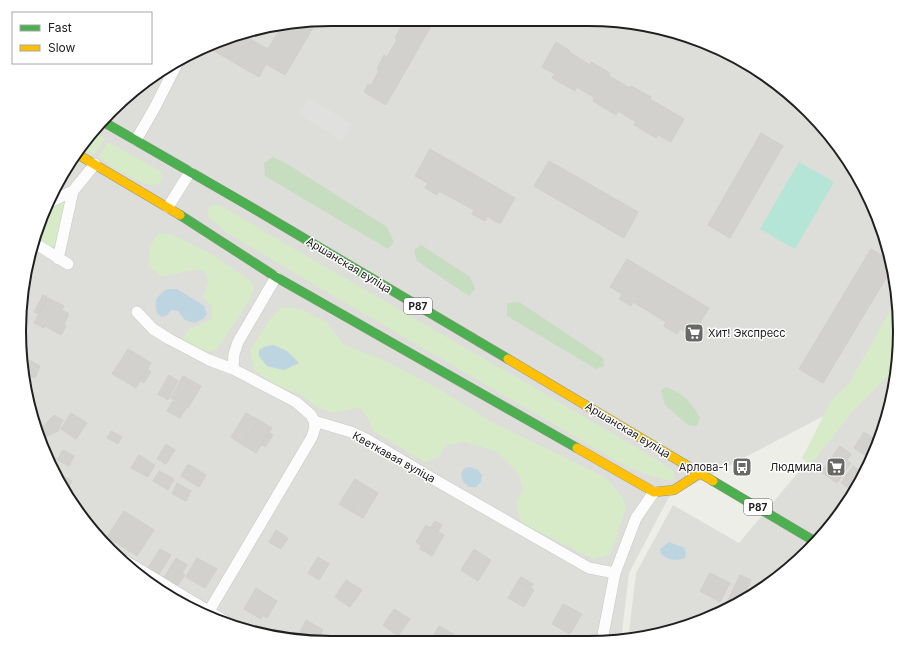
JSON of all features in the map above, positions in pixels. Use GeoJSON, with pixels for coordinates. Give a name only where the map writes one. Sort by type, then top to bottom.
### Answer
{"type":"FeatureCollection","features":[{"type":"Feature","properties":{"kind":"main road","name":"Р87"},"geometry":{"type":"LineString","coordinates":[[107,124],[136,140]]}},
{"type":"Feature","properties":{"kind":"main road","name":"Аршанская вуліца"},"geometry":{"type":"LineString","coordinates":[[136,140],[700,473]]}},
{"type":"Feature","properties":{"kind":"main road"},"geometry":{"type":"LineString","coordinates":[[81,156],[168,207],[276,277],[654,492],[674,490],[700,473]]}},
{"type":"Feature","properties":{"kind":"main road","name":"Р87"},"geometry":{"type":"LineString","coordinates":[[700,473],[811,539]]}},
{"type":"Feature","properties":{"kind":"street"},"geometry":{"type":"LineString","coordinates":[[136,140],[174,69]]}},
{"type":"Feature","properties":{"kind":"street"},"geometry":{"type":"LineString","coordinates":[[55,200],[74,191],[95,164]]}},
{"type":"Feature","properties":{"kind":"street"},"geometry":{"type":"LineString","coordinates":[[168,207],[190,172]]}},
{"type":"Feature","properties":{"kind":"street"},"geometry":{"type":"LineString","coordinates":[[38,245],[63,261],[74,191]]}},
{"type":"Feature","properties":{"kind":"street"},"geometry":{"type":"LineString","coordinates":[[233,369],[234,354],[238,342],[276,277]]}},
{"type":"Feature","properties":{"kind":"street"},"geometry":{"type":"LineString","coordinates":[[137,312],[153,329],[169,339],[209,360],[233,369],[296,402],[311,415],[314,421],[315,427],[312,437],[209,611]]}},
{"type":"Feature","properties":{"kind":"street","name":"Кветкавая вуліца"},"geometry":{"type":"LineString","coordinates":[[314,421],[351,432],[366,439],[589,568],[615,573]]}},
{"type":"Feature","properties":{"kind":"street"},"geometry":{"type":"LineString","coordinates":[[603,635],[615,573],[636,518],[654,492]]}},
{"type":"Feature","properties":{"kind":"street"},"geometry":{"type":"LineString","coordinates":[[144,572],[208,610]]}},
{"type":"Feature","properties":{"kind":"shaded area"},"geometry":{"type":"Polygon","coordinates":[[[588,26],[628,29],[667,36],[705,49],[741,67],[774,89],[804,115],[830,145],[862,196],[877,233],[887,271],[892,311],[892,345],[835,410],[669,497],[629,573],[622,634],[588,636],[331,636],[271,630],[233,620],[196,605],[145,573],[115,547],[89,517],[67,484],[57,466],[42,429],[36,410],[29,371],[26,331],[27,311],[36,252],[57,196],[89,145],[115,115],[145,89],[196,57],[252,36],[311,27],[588,26]]]}},
{"type":"Feature","properties":{"kind":"shaded area"},"geometry":{"type":"Polygon","coordinates":[[[309,98],[352,124],[342,141],[298,114],[309,98]]]}},
{"type":"Feature","properties":{"kind":"shaded area"},"geometry":{"type":"Polygon","coordinates":[[[891,362],[883,410],[862,466],[830,517],[804,547],[774,573],[723,605],[667,626],[629,633],[636,573],[673,505],[739,543],[891,362]]]}},
{"type":"Feature","properties":{"kind":"green space"},"geometry":{"type":"Polygon","coordinates":[[[98,134],[105,138],[94,155],[85,150],[98,134]]]}},
{"type":"Feature","properties":{"kind":"green space"},"geometry":{"type":"Polygon","coordinates":[[[108,142],[160,171],[162,177],[160,182],[154,185],[138,181],[119,171],[98,157],[108,142]]]}},
{"type":"Feature","properties":{"kind":"green space"},"geometry":{"type":"Polygon","coordinates":[[[273,157],[287,164],[387,227],[394,242],[388,249],[265,176],[264,163],[273,157]]]}},
{"type":"Feature","properties":{"kind":"green space"},"geometry":{"type":"Polygon","coordinates":[[[799,162],[834,182],[795,249],[760,229],[799,162]]]}},
{"type":"Feature","properties":{"kind":"green space"},"geometry":{"type":"Polygon","coordinates":[[[67,200],[57,245],[48,248],[39,242],[52,206],[67,200]]]}},
{"type":"Feature","properties":{"kind":"green space"},"geometry":{"type":"Polygon","coordinates":[[[217,205],[225,208],[670,468],[674,474],[673,481],[664,480],[629,468],[227,233],[208,217],[208,210],[211,206],[217,205]]]}},
{"type":"Feature","properties":{"kind":"green space"},"geometry":{"type":"Polygon","coordinates":[[[158,234],[171,234],[213,255],[251,281],[254,289],[250,300],[218,348],[211,352],[197,348],[183,339],[188,329],[212,319],[212,306],[203,297],[209,279],[203,270],[188,271],[165,276],[148,266],[150,246],[158,234]]]}},
{"type":"Feature","properties":{"kind":"green space"},"geometry":{"type":"Polygon","coordinates":[[[421,245],[470,277],[475,289],[469,296],[417,261],[414,250],[421,245]]]}},
{"type":"Feature","properties":{"kind":"green space"},"geometry":{"type":"Polygon","coordinates":[[[519,302],[603,358],[604,366],[596,369],[507,316],[507,303],[519,302]]]}},
{"type":"Feature","properties":{"kind":"green space"},"geometry":{"type":"Polygon","coordinates":[[[282,307],[301,309],[326,322],[343,344],[381,359],[441,390],[490,421],[605,477],[622,496],[626,508],[611,554],[593,559],[521,523],[516,503],[523,490],[518,473],[496,451],[464,442],[446,445],[438,458],[424,462],[372,430],[368,418],[359,407],[333,413],[319,408],[299,394],[274,384],[254,370],[250,350],[269,320],[282,307]],[[273,345],[264,347],[263,361],[267,366],[284,370],[299,363],[287,351],[273,345]]]}},
{"type":"Feature","properties":{"kind":"green space"},"geometry":{"type":"Polygon","coordinates":[[[892,308],[893,331],[889,375],[851,413],[810,466],[802,458],[832,399],[848,385],[892,308]]]}},
{"type":"Feature","properties":{"kind":"green space"},"geometry":{"type":"Polygon","coordinates":[[[666,387],[682,395],[693,407],[700,418],[697,426],[688,425],[665,405],[661,390],[666,387]]]}},
{"type":"Feature","properties":{"kind":"water"},"geometry":{"type":"Polygon","coordinates":[[[167,289],[177,289],[195,300],[204,306],[207,314],[203,319],[194,323],[185,320],[178,311],[171,310],[167,315],[162,317],[157,313],[156,302],[160,294],[167,289]]]}},
{"type":"Feature","properties":{"kind":"water"},"geometry":{"type":"Polygon","coordinates":[[[273,345],[287,351],[299,363],[284,370],[267,366],[259,356],[259,350],[273,345]]]}},
{"type":"Feature","properties":{"kind":"water"},"geometry":{"type":"Polygon","coordinates":[[[469,467],[478,470],[482,475],[481,482],[476,487],[469,487],[463,482],[461,474],[464,469],[469,467]]]}},
{"type":"Feature","properties":{"kind":"water"},"geometry":{"type":"Polygon","coordinates":[[[669,542],[684,548],[686,552],[685,558],[673,560],[661,554],[660,549],[669,542]]]}},
{"type":"Feature","properties":{"kind":"building"},"geometry":{"type":"Polygon","coordinates":[[[401,26],[431,26],[386,105],[364,92],[368,84],[371,86],[384,55],[387,57],[397,40],[395,38],[401,26]]]}},
{"type":"Feature","properties":{"kind":"building"},"geometry":{"type":"Polygon","coordinates":[[[314,27],[285,75],[266,64],[259,77],[212,50],[247,37],[268,49],[279,31],[314,27]]]}},
{"type":"Feature","properties":{"kind":"building"},"geometry":{"type":"Polygon","coordinates":[[[556,42],[590,65],[591,62],[610,73],[609,76],[630,88],[631,86],[651,97],[650,99],[684,119],[671,142],[658,135],[656,138],[634,125],[636,122],[618,111],[616,115],[593,101],[595,98],[577,87],[575,91],[552,78],[555,74],[542,67],[556,42]]]}},
{"type":"Feature","properties":{"kind":"building"},"geometry":{"type":"Polygon","coordinates":[[[761,133],[783,146],[730,238],[708,225],[761,133]]]}},
{"type":"Feature","properties":{"kind":"building"},"geometry":{"type":"Polygon","coordinates":[[[430,149],[515,198],[500,224],[487,216],[485,221],[472,214],[474,210],[439,191],[437,195],[425,188],[428,183],[415,176],[430,149]]]}},
{"type":"Feature","properties":{"kind":"building"},"geometry":{"type":"Polygon","coordinates":[[[549,161],[638,212],[624,238],[534,186],[549,161]]]}},
{"type":"Feature","properties":{"kind":"building"},"geometry":{"type":"Polygon","coordinates":[[[871,249],[884,256],[888,275],[823,383],[799,369],[871,249]]]}},
{"type":"Feature","properties":{"kind":"building"},"geometry":{"type":"Polygon","coordinates":[[[627,259],[709,308],[692,336],[680,329],[677,334],[664,326],[666,322],[633,302],[631,306],[619,299],[622,294],[610,287],[627,259]]]}},
{"type":"Feature","properties":{"kind":"building"},"geometry":{"type":"Polygon","coordinates":[[[43,295],[48,298],[39,314],[34,312],[43,295]]]}},
{"type":"Feature","properties":{"kind":"building"},"geometry":{"type":"Polygon","coordinates":[[[48,298],[64,306],[62,310],[69,314],[64,324],[66,326],[61,335],[45,326],[44,328],[34,323],[48,298]]]}},
{"type":"Feature","properties":{"kind":"building"},"geometry":{"type":"Polygon","coordinates":[[[128,349],[151,363],[136,388],[112,374],[128,349]]]}},
{"type":"Feature","properties":{"kind":"building"},"geometry":{"type":"Polygon","coordinates":[[[29,360],[40,366],[35,378],[30,375],[29,360]]]}},
{"type":"Feature","properties":{"kind":"building"},"geometry":{"type":"Polygon","coordinates":[[[147,369],[151,372],[144,383],[140,381],[147,369]]]}},
{"type":"Feature","properties":{"kind":"building"},"geometry":{"type":"Polygon","coordinates":[[[169,375],[178,381],[168,400],[158,394],[169,375]]]}},
{"type":"Feature","properties":{"kind":"building"},"geometry":{"type":"Polygon","coordinates":[[[183,376],[201,386],[188,408],[171,398],[183,376]]]}},
{"type":"Feature","properties":{"kind":"building"},"geometry":{"type":"Polygon","coordinates":[[[173,401],[186,408],[180,418],[167,411],[173,401]]]}},
{"type":"Feature","properties":{"kind":"building"},"geometry":{"type":"Polygon","coordinates":[[[71,413],[87,423],[76,439],[61,429],[71,413]]]}},
{"type":"Feature","properties":{"kind":"building"},"geometry":{"type":"Polygon","coordinates":[[[246,413],[259,420],[243,445],[231,437],[246,413]]]}},
{"type":"Feature","properties":{"kind":"building"},"geometry":{"type":"Polygon","coordinates":[[[54,415],[63,420],[58,431],[45,437],[42,428],[54,415]]]}},
{"type":"Feature","properties":{"kind":"building"},"geometry":{"type":"Polygon","coordinates":[[[259,420],[272,428],[256,453],[243,445],[259,420]]]}},
{"type":"Feature","properties":{"kind":"building"},"geometry":{"type":"Polygon","coordinates":[[[111,431],[122,437],[118,444],[107,438],[111,431]]]}},
{"type":"Feature","properties":{"kind":"building"},"geometry":{"type":"Polygon","coordinates":[[[864,432],[874,438],[866,456],[854,448],[864,432]]]}},
{"type":"Feature","properties":{"kind":"building"},"geometry":{"type":"Polygon","coordinates":[[[269,433],[273,435],[265,447],[261,444],[269,433]]]}},
{"type":"Feature","properties":{"kind":"building"},"geometry":{"type":"Polygon","coordinates":[[[166,444],[175,450],[166,464],[157,459],[166,444]]]}},
{"type":"Feature","properties":{"kind":"building","name":"Людмила"},"geometry":{"type":"Polygon","coordinates":[[[840,446],[851,454],[847,460],[851,463],[837,483],[821,472],[840,446]]]}},
{"type":"Feature","properties":{"kind":"building"},"geometry":{"type":"Polygon","coordinates":[[[63,450],[74,456],[69,466],[57,460],[63,450]]]}},
{"type":"Feature","properties":{"kind":"building"},"geometry":{"type":"Polygon","coordinates":[[[139,455],[155,465],[148,477],[131,468],[139,455]]]}},
{"type":"Feature","properties":{"kind":"building"},"geometry":{"type":"Polygon","coordinates":[[[188,464],[206,475],[199,487],[181,476],[188,464]]]}},
{"type":"Feature","properties":{"kind":"building"},"geometry":{"type":"Polygon","coordinates":[[[853,466],[860,470],[849,488],[841,483],[853,466]]]}},
{"type":"Feature","properties":{"kind":"building"},"geometry":{"type":"Polygon","coordinates":[[[159,471],[174,479],[168,490],[153,481],[159,471]]]}},
{"type":"Feature","properties":{"kind":"building"},"geometry":{"type":"Polygon","coordinates":[[[62,476],[72,481],[69,487],[62,476]]]}},
{"type":"Feature","properties":{"kind":"building"},"geometry":{"type":"Polygon","coordinates":[[[355,479],[366,486],[351,511],[339,504],[355,479]]]}},
{"type":"Feature","properties":{"kind":"building"},"geometry":{"type":"Polygon","coordinates":[[[177,483],[191,491],[186,501],[172,494],[177,483]]]}},
{"type":"Feature","properties":{"kind":"building"},"geometry":{"type":"Polygon","coordinates":[[[366,486],[378,493],[363,518],[351,511],[366,486]]]}},
{"type":"Feature","properties":{"kind":"building"},"geometry":{"type":"Polygon","coordinates":[[[124,511],[154,530],[137,556],[107,537],[124,511]]]}},
{"type":"Feature","properties":{"kind":"building"},"geometry":{"type":"Polygon","coordinates":[[[435,521],[442,525],[438,532],[431,527],[435,521]]]}},
{"type":"Feature","properties":{"kind":"building"},"geometry":{"type":"Polygon","coordinates":[[[426,525],[444,535],[434,553],[416,542],[426,525]]]}},
{"type":"Feature","properties":{"kind":"building"},"geometry":{"type":"Polygon","coordinates":[[[276,530],[288,538],[281,549],[269,542],[276,530]]]}},
{"type":"Feature","properties":{"kind":"building"},"geometry":{"type":"Polygon","coordinates":[[[421,545],[434,553],[432,556],[420,549],[421,545]]]}},
{"type":"Feature","properties":{"kind":"building"},"geometry":{"type":"Polygon","coordinates":[[[160,549],[171,555],[159,574],[148,568],[160,549]]]}},
{"type":"Feature","properties":{"kind":"building"},"geometry":{"type":"Polygon","coordinates":[[[474,549],[491,560],[478,581],[461,570],[474,549]]]}},
{"type":"Feature","properties":{"kind":"building"},"geometry":{"type":"Polygon","coordinates":[[[318,557],[329,564],[319,580],[308,573],[318,557]]]}},
{"type":"Feature","properties":{"kind":"building"},"geometry":{"type":"Polygon","coordinates":[[[176,558],[187,565],[182,573],[185,575],[177,586],[164,578],[176,558]]]}},
{"type":"Feature","properties":{"kind":"building"},"geometry":{"type":"Polygon","coordinates":[[[197,558],[217,569],[205,588],[186,577],[197,558]]]}},
{"type":"Feature","properties":{"kind":"building"},"geometry":{"type":"Polygon","coordinates":[[[710,573],[730,583],[720,602],[700,591],[710,573]]]}},
{"type":"Feature","properties":{"kind":"building"},"geometry":{"type":"Polygon","coordinates":[[[740,575],[751,580],[746,592],[727,602],[740,575]]]}},
{"type":"Feature","properties":{"kind":"building"},"geometry":{"type":"Polygon","coordinates":[[[521,577],[533,584],[531,588],[518,581],[521,577]]]}},
{"type":"Feature","properties":{"kind":"building"},"geometry":{"type":"Polygon","coordinates":[[[346,580],[362,590],[350,607],[335,597],[346,580]]]}},
{"type":"Feature","properties":{"kind":"building"},"geometry":{"type":"Polygon","coordinates":[[[518,581],[534,590],[524,607],[508,598],[518,581]]]}},
{"type":"Feature","properties":{"kind":"building"},"geometry":{"type":"Polygon","coordinates":[[[256,588],[277,601],[267,618],[263,615],[261,619],[244,609],[256,588]]]}},
{"type":"Feature","properties":{"kind":"building"},"geometry":{"type":"Polygon","coordinates":[[[563,604],[582,614],[570,634],[552,624],[563,604]]]}},
{"type":"Feature","properties":{"kind":"building"},"geometry":{"type":"Polygon","coordinates":[[[394,609],[410,619],[398,636],[383,625],[394,609]]]}},
{"type":"Feature","properties":{"kind":"building"},"geometry":{"type":"Polygon","coordinates":[[[306,620],[323,630],[320,635],[299,634],[306,620]]]}},
{"type":"Feature","properties":{"kind":"building"},"geometry":{"type":"Polygon","coordinates":[[[439,626],[455,635],[454,636],[433,636],[439,626]]]}},
{"type":"Feature","properties":{"kind":"traffic: fast"},"geometry":{"type":"LineString","coordinates":[[107,124],[508,359]]}},
{"type":"Feature","properties":{"kind":"traffic: fast"},"geometry":{"type":"LineString","coordinates":[[180,215],[276,277],[577,448]]}},
{"type":"Feature","properties":{"kind":"traffic: fast"},"geometry":{"type":"LineString","coordinates":[[713,481],[811,539]]}},
{"type":"Feature","properties":{"kind":"traffic: slow"},"geometry":{"type":"LineString","coordinates":[[81,156],[180,215]]}},
{"type":"Feature","properties":{"kind":"traffic: slow"},"geometry":{"type":"LineString","coordinates":[[508,359],[713,481]]}},
{"type":"Feature","properties":{"kind":"traffic: slow"},"geometry":{"type":"LineString","coordinates":[[577,448],[654,492],[674,490],[700,473]]}},
{"type":"Feature","properties":{"kind":"place","name":"Хит! Экспресс"},"geometry":{"type":"Point","coordinates":[694,333]}},
{"type":"Feature","properties":{"kind":"place","name":"Арлова-1"},"geometry":{"type":"Point","coordinates":[742,467]}},
{"type":"Feature","properties":{"kind":"place","name":"Людмила"},"geometry":{"type":"Point","coordinates":[836,467]}}]}
